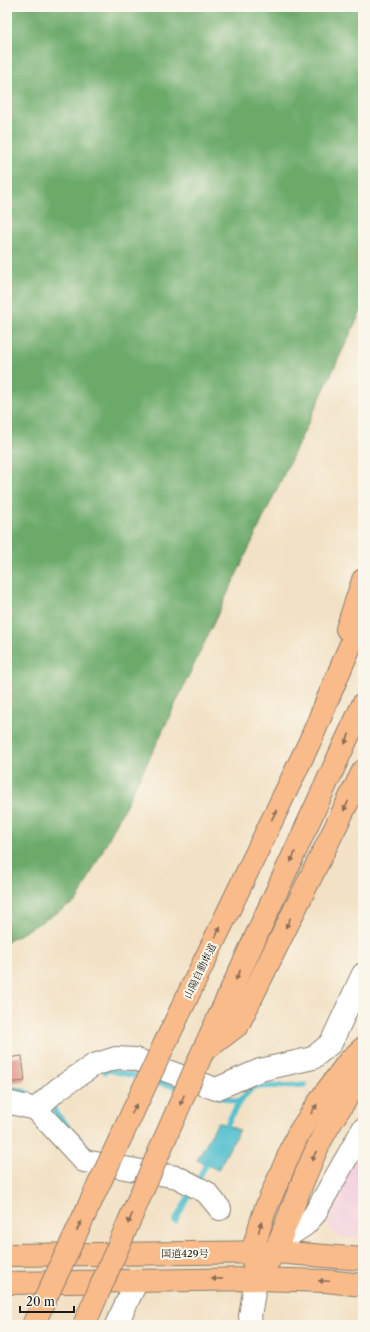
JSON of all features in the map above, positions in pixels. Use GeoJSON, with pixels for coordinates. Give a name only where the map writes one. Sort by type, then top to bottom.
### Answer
{"type":"FeatureCollection","features":[{"type":"Feature","properties":{"kind":"highway"},"geometry":{"type":"LineString","coordinates":[[311,739],[363,580]]}},
{"type":"Feature","properties":{"kind":"highway","name":"山陽自動車道"},"geometry":{"type":"LineString","coordinates":[[33,1325],[165,1043],[311,739],[363,615]]}},
{"type":"Feature","properties":{"kind":"highway"},"geometry":{"type":"LineString","coordinates":[[84,1325],[203,1051],[363,704]]}},
{"type":"Feature","properties":{"kind":"highway"},"geometry":{"type":"LineString","coordinates":[[203,1051],[238,1024],[363,771]]}},
{"type":"Feature","properties":{"kind":"highway"},"geometry":{"type":"LineString","coordinates":[[256,1278],[252,1252],[265,1210],[298,1134],[323,1096],[349,1061],[363,1048]]}},
{"type":"Feature","properties":{"kind":"highway"},"geometry":{"type":"LineString","coordinates":[[256,1278],[277,1247],[301,1184],[321,1141],[341,1106],[363,1075]]}},
{"type":"Feature","properties":{"kind":"highway","name":"国道429号"},"geometry":{"type":"LineString","coordinates":[[7,1255],[252,1252],[277,1247],[363,1259]]}},
{"type":"Feature","properties":{"kind":"highway"},"geometry":{"type":"LineString","coordinates":[[7,1283],[256,1278],[363,1285]]}},
{"type":"Feature","properties":{"kind":"street"},"geometry":{"type":"LineString","coordinates":[[36,1109],[58,1089],[94,1065],[116,1058],[135,1059],[216,1089],[260,1070],[313,1058],[331,1043],[363,974]]}},
{"type":"Feature","properties":{"kind":"street"},"geometry":{"type":"LineString","coordinates":[[7,1102],[36,1109],[84,1161],[177,1177],[206,1192],[220,1209]]}},
{"type":"Feature","properties":{"kind":"street"},"geometry":{"type":"LineString","coordinates":[[277,1247],[305,1225],[314,1215],[363,1129]]}},
{"type":"Feature","properties":{"kind":"street"},"geometry":{"type":"LineString","coordinates":[[251,1325],[250,1316],[256,1278]]}},
{"type":"Feature","properties":{"kind":"street"},"geometry":{"type":"LineString","coordinates":[[116,1325],[137,1281]]}},
{"type":"Feature","properties":{"kind":"shaded area"},"geometry":{"type":"Polygon","coordinates":[[[363,1147],[363,1238],[338,1237],[329,1229],[330,1204],[363,1147]]]}},
{"type":"Feature","properties":{"kind":"green space"},"geometry":{"type":"Polygon","coordinates":[[[7,7],[363,7],[363,307],[155,747],[77,901],[7,942],[7,7]]]}},
{"type":"Feature","properties":{"kind":"water"},"geometry":{"type":"Polygon","coordinates":[[[218,1122],[239,1130],[218,1170],[197,1160],[218,1122]]]}},
{"type":"Feature","properties":{"kind":"building"},"geometry":{"type":"Polygon","coordinates":[[[22,1056],[25,1081],[7,1083],[7,1058],[22,1056]]]}},
{"type":"Feature","properties":{"kind":"waterway"},"geometry":{"type":"LineString","coordinates":[[105,1072],[110,1070],[143,1078]]}},
{"type":"Feature","properties":{"kind":"waterway"},"geometry":{"type":"LineString","coordinates":[[152,1081],[182,1088]]}},
{"type":"Feature","properties":{"kind":"waterway"},"geometry":{"type":"LineString","coordinates":[[216,1096],[239,1102],[253,1087],[305,1085]]}},
{"type":"Feature","properties":{"kind":"waterway"},"geometry":{"type":"LineString","coordinates":[[7,1088],[21,1090],[31,1095]]}},
{"type":"Feature","properties":{"kind":"waterway"},"geometry":{"type":"LineString","coordinates":[[223,1132],[239,1102]]}},
{"type":"Feature","properties":{"kind":"waterway"},"geometry":{"type":"LineString","coordinates":[[53,1105],[55,1112],[92,1153],[97,1154]]}},
{"type":"Feature","properties":{"kind":"waterway"},"geometry":{"type":"LineString","coordinates":[[196,1183],[209,1159]]}},
{"type":"Feature","properties":{"kind":"waterway"},"geometry":{"type":"LineString","coordinates":[[175,1221],[192,1191]]}}]}
